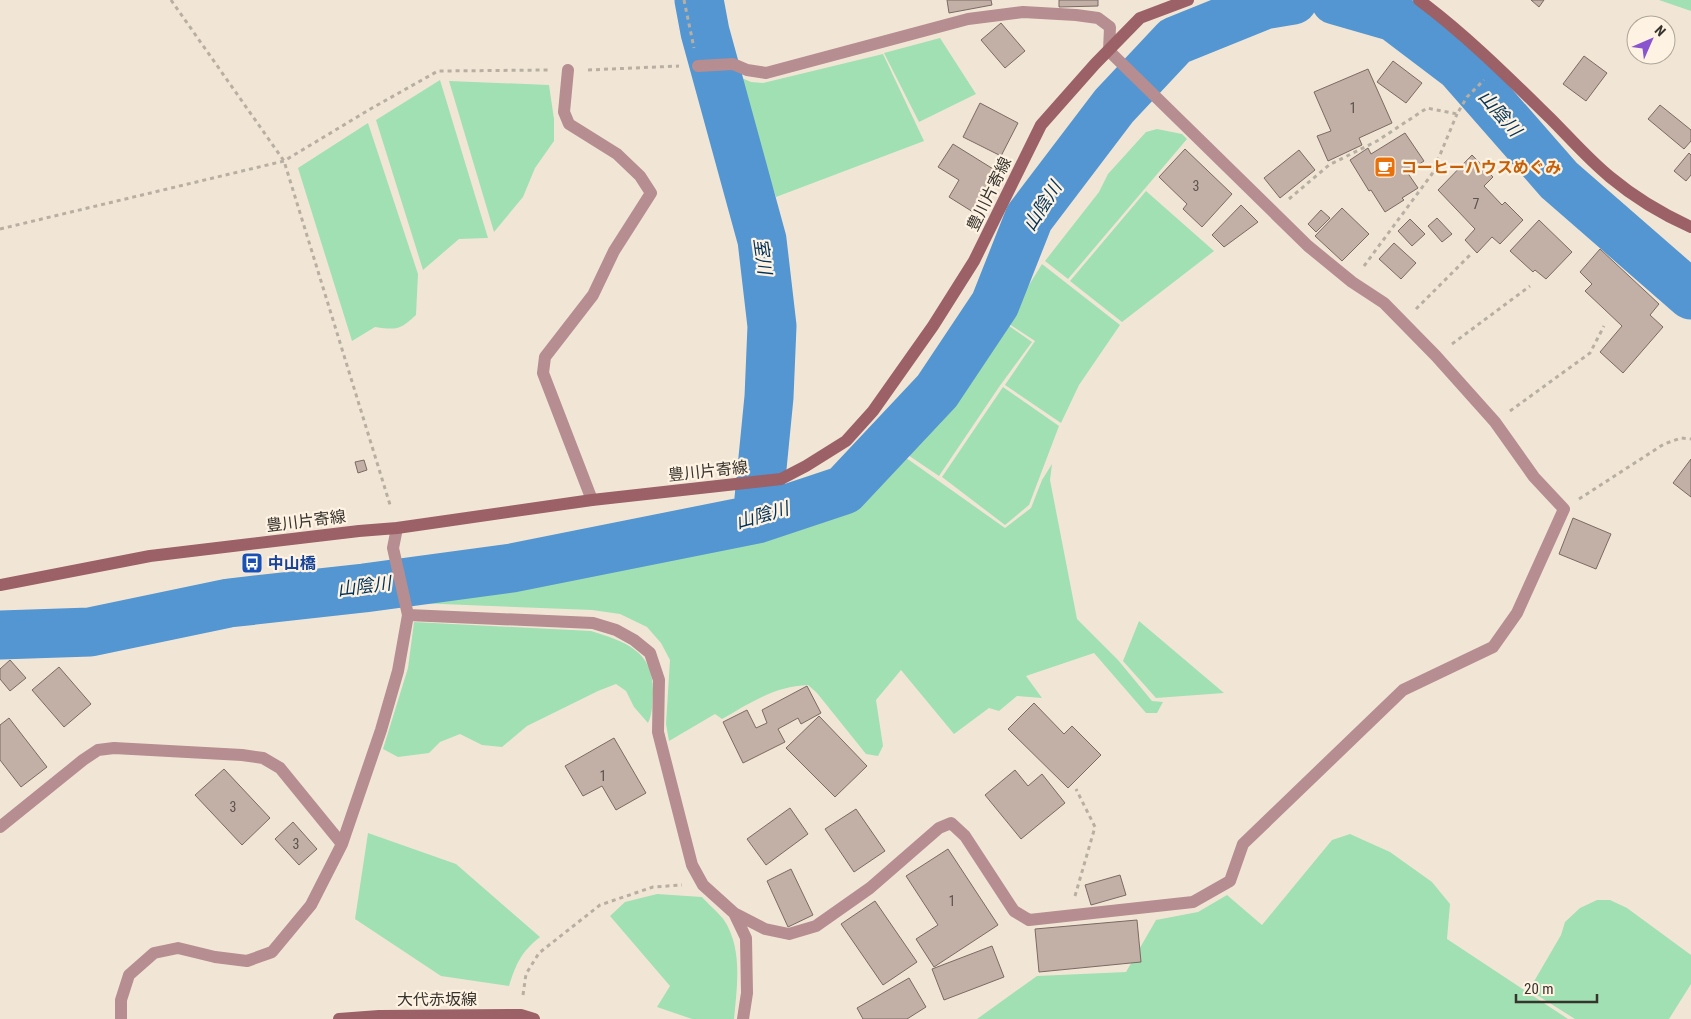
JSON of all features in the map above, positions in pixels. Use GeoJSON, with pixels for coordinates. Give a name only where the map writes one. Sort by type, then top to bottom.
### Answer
{"type":"FeatureCollection","features":[{"type":"Feature","properties":{"kind":"main road","name":"豊川片寄線"},"geometry":{"type":"LineString","coordinates":[[0,585],[150,556],[397,528],[592,500],[781,479],[846,442],[873,411],[933,326],[974,261],[1041,125],[1140,18],[1188,0]]}},
{"type":"Feature","properties":{"kind":"main road"},"geometry":{"type":"LineString","coordinates":[[1419,0],[1447,21],[1498,67],[1609,177],[1639,199],[1691,227]]}},
{"type":"Feature","properties":{"kind":"main road","name":"大代赤坂線"},"geometry":{"type":"LineString","coordinates":[[340,1019],[521,1015],[534,1019]]}},
{"type":"Feature","properties":{"kind":"street"},"geometry":{"type":"LineString","coordinates":[[407,610],[593,623],[616,630],[634,640],[650,653],[659,680],[658,732],[692,865],[703,884],[734,913],[765,929],[789,934],[816,926],[870,888],[939,828],[950,823],[965,836],[1014,911],[1029,920],[1193,902],[1230,881],[1243,844],[1404,690],[1493,647],[1517,613],[1564,509],[1534,477],[1495,422],[1403,322],[1384,303],[1352,282],[1308,246],[1109,51],[1110,27],[1098,18],[1076,14],[1023,12],[968,19],[766,73],[747,70],[733,64],[698,66]]}},
{"type":"Feature","properties":{"kind":"street"},"geometry":{"type":"LineString","coordinates":[[568,70],[564,112],[569,124],[617,154],[640,176],[652,193],[614,251],[593,296],[545,357],[543,372],[592,500]]}},
{"type":"Feature","properties":{"kind":"street"},"geometry":{"type":"LineString","coordinates":[[121,1019],[121,1000],[129,975],[154,953],[178,948],[216,957],[247,961],[272,952],[311,905],[342,844],[381,730],[398,671],[407,610],[394,548],[397,528]]}},
{"type":"Feature","properties":{"kind":"street"},"geometry":{"type":"LineString","coordinates":[[0,827],[98,750],[124,748],[242,754],[263,758],[280,768],[342,844]]}},
{"type":"Feature","properties":{"kind":"street"},"geometry":{"type":"LineString","coordinates":[[734,913],[746,938],[747,993],[743,1019]]}},
{"type":"Feature","properties":{"kind":"path"},"geometry":{"type":"LineString","coordinates":[[171,0],[284,161],[397,528]]}},
{"type":"Feature","properties":{"kind":"path"},"geometry":{"type":"LineString","coordinates":[[0,229],[284,161],[438,71],[698,66],[684,0]]}},
{"type":"Feature","properties":{"kind":"path"},"geometry":{"type":"LineString","coordinates":[[1352,282],[1432,174],[1457,114],[1467,97]]}},
{"type":"Feature","properties":{"kind":"path"},"geometry":{"type":"LineString","coordinates":[[1273,213],[1329,166],[1377,141],[1427,108],[1457,114]]}},
{"type":"Feature","properties":{"kind":"path"},"geometry":{"type":"LineString","coordinates":[[1403,322],[1472,253]]}},
{"type":"Feature","properties":{"kind":"path"},"geometry":{"type":"LineString","coordinates":[[1436,356],[1530,286]]}},
{"type":"Feature","properties":{"kind":"path"},"geometry":{"type":"LineString","coordinates":[[1495,422],[1590,353],[1604,326]]}},
{"type":"Feature","properties":{"kind":"path"},"geometry":{"type":"LineString","coordinates":[[1564,509],[1664,444],[1681,438],[1691,439]]}},
{"type":"Feature","properties":{"kind":"path"},"geometry":{"type":"LineString","coordinates":[[1069,916],[1095,827],[1076,789]]}},
{"type":"Feature","properties":{"kind":"path"},"geometry":{"type":"LineString","coordinates":[[521,1015],[526,974],[539,953],[600,905],[653,887],[703,884]]}},
{"type":"Feature","properties":{"kind":"green space"},"geometry":{"type":"Polygon","coordinates":[[[1659,0],[1691,0],[1691,11],[1659,0]]]}},
{"type":"Feature","properties":{"kind":"green space"},"geometry":{"type":"Polygon","coordinates":[[[940,38],[976,94],[919,122],[884,53],[940,38]]]}},
{"type":"Feature","properties":{"kind":"green space"},"geometry":{"type":"Polygon","coordinates":[[[883,54],[924,141],[776,197],[735,75],[751,82],[763,83],[883,54]]]}},
{"type":"Feature","properties":{"kind":"green space"},"geometry":{"type":"Polygon","coordinates":[[[440,80],[488,238],[459,239],[423,270],[376,120],[440,80]]]}},
{"type":"Feature","properties":{"kind":"green space"},"geometry":{"type":"Polygon","coordinates":[[[449,81],[549,85],[554,119],[554,141],[535,168],[523,197],[494,232],[449,81]]]}},
{"type":"Feature","properties":{"kind":"green space"},"geometry":{"type":"Polygon","coordinates":[[[368,123],[418,274],[416,315],[398,328],[375,327],[352,341],[298,168],[368,123]]]}},
{"type":"Feature","properties":{"kind":"green space"},"geometry":{"type":"Polygon","coordinates":[[[1157,129],[1182,134],[1187,139],[1068,279],[1045,261],[1099,192],[1108,174],[1146,132],[1157,129]]]}},
{"type":"Feature","properties":{"kind":"green space"},"geometry":{"type":"Polygon","coordinates":[[[1146,191],[1214,251],[1122,322],[1070,281],[1146,191]]]}},
{"type":"Feature","properties":{"kind":"green space"},"geometry":{"type":"Polygon","coordinates":[[[1042,264],[1120,325],[1079,385],[1061,423],[1005,385],[1035,341],[1006,322],[1042,264]]]}},
{"type":"Feature","properties":{"kind":"green space"},"geometry":{"type":"Polygon","coordinates":[[[1005,323],[1032,342],[939,476],[899,449],[973,371],[1005,323]]]}},
{"type":"Feature","properties":{"kind":"green space"},"geometry":{"type":"Polygon","coordinates":[[[1003,387],[1059,426],[1029,505],[1005,525],[942,477],[1003,387]]]}},
{"type":"Feature","properties":{"kind":"green space"},"geometry":{"type":"Polygon","coordinates":[[[895,450],[1005,528],[1031,508],[1042,480],[1052,464],[1050,480],[1077,619],[1118,660],[1152,701],[1163,702],[1157,713],[1146,713],[1094,653],[1026,676],[1042,698],[1017,696],[999,711],[989,708],[954,734],[901,670],[876,700],[883,746],[878,756],[866,754],[817,693],[808,685],[785,688],[774,692],[753,701],[722,719],[715,714],[669,741],[666,724],[670,660],[661,643],[647,627],[620,614],[592,610],[416,603],[419,596],[640,557],[755,531],[845,497],[895,450]]]}},
{"type":"Feature","properties":{"kind":"green space"},"geometry":{"type":"Polygon","coordinates":[[[1139,621],[1224,693],[1156,698],[1123,661],[1139,621]]]}},
{"type":"Feature","properties":{"kind":"green space"},"geometry":{"type":"Polygon","coordinates":[[[414,622],[591,631],[616,639],[636,650],[649,667],[653,693],[652,712],[648,723],[634,707],[626,691],[616,684],[527,726],[502,747],[482,745],[460,734],[440,742],[429,753],[398,757],[383,749],[408,668],[414,622]]]}},
{"type":"Feature","properties":{"kind":"green space"},"geometry":{"type":"Polygon","coordinates":[[[368,833],[456,864],[540,937],[520,959],[509,986],[441,976],[355,919],[368,833]]]}},
{"type":"Feature","properties":{"kind":"green space"},"geometry":{"type":"Polygon","coordinates":[[[1350,834],[1390,852],[1432,882],[1450,904],[1447,939],[1568,1019],[977,1019],[1037,976],[1126,972],[1156,920],[1198,912],[1227,895],[1262,925],[1332,840],[1350,834]]]}},
{"type":"Feature","properties":{"kind":"green space"},"geometry":{"type":"Polygon","coordinates":[[[657,894],[702,897],[724,920],[734,943],[736,956],[737,981],[734,1019],[692,1019],[657,1007],[670,986],[610,916],[625,902],[657,894]]]}},
{"type":"Feature","properties":{"kind":"green space"},"geometry":{"type":"Polygon","coordinates":[[[1597,900],[1610,900],[1627,908],[1691,955],[1691,984],[1669,1019],[1575,1019],[1529,990],[1561,935],[1565,922],[1580,908],[1597,900]]]}},
{"type":"Feature","properties":{"kind":"building"},"geometry":{"type":"Polygon","coordinates":[[[947,0],[991,0],[992,5],[949,13],[947,0]]]}},
{"type":"Feature","properties":{"kind":"building"},"geometry":{"type":"Polygon","coordinates":[[[1059,0],[1098,0],[1098,6],[1059,7],[1059,0]]]}},
{"type":"Feature","properties":{"kind":"building"},"geometry":{"type":"Polygon","coordinates":[[[1531,0],[1544,0],[1539,7],[1531,0]]]}},
{"type":"Feature","properties":{"kind":"building"},"geometry":{"type":"Polygon","coordinates":[[[1001,23],[1025,51],[1005,68],[981,40],[1001,23]]]}},
{"type":"Feature","properties":{"kind":"building"},"geometry":{"type":"Polygon","coordinates":[[[1584,56],[1607,73],[1586,101],[1563,84],[1584,56]]]}},
{"type":"Feature","properties":{"kind":"building"},"geometry":{"type":"Polygon","coordinates":[[[1393,61],[1422,83],[1406,103],[1377,82],[1393,61]]]}},
{"type":"Feature","properties":{"kind":"building"},"geometry":{"type":"Polygon","coordinates":[[[1368,69],[1392,123],[1359,138],[1362,145],[1328,161],[1317,136],[1331,131],[1314,92],[1368,69]]]}},
{"type":"Feature","properties":{"kind":"building"},"geometry":{"type":"Polygon","coordinates":[[[980,103],[1018,123],[1001,156],[963,137],[980,103]]]}},
{"type":"Feature","properties":{"kind":"building"},"geometry":{"type":"Polygon","coordinates":[[[1660,105],[1691,130],[1691,141],[1684,149],[1648,119],[1660,105]]]}},
{"type":"Feature","properties":{"kind":"building","name":"コーヒーハウスめぐみ"},"geometry":{"type":"Polygon","coordinates":[[[1405,133],[1424,161],[1407,172],[1418,188],[1385,212],[1371,190],[1369,191],[1350,160],[1368,148],[1371,154],[1405,133]]]}},
{"type":"Feature","properties":{"kind":"building"},"geometry":{"type":"Polygon","coordinates":[[[953,144],[998,172],[973,212],[949,197],[959,180],[938,167],[953,144]]]}},
{"type":"Feature","properties":{"kind":"building"},"geometry":{"type":"Polygon","coordinates":[[[1185,149],[1232,194],[1202,227],[1183,209],[1187,204],[1159,177],[1185,149]]]}},
{"type":"Feature","properties":{"kind":"building"},"geometry":{"type":"Polygon","coordinates":[[[1299,150],[1315,170],[1280,198],[1264,178],[1299,150]]]}},
{"type":"Feature","properties":{"kind":"building"},"geometry":{"type":"Polygon","coordinates":[[[1689,153],[1691,155],[1691,175],[1686,181],[1674,171],[1689,153]]]}},
{"type":"Feature","properties":{"kind":"building"},"geometry":{"type":"Polygon","coordinates":[[[1472,155],[1493,177],[1484,186],[1502,205],[1505,202],[1523,220],[1500,244],[1492,237],[1477,253],[1465,240],[1475,229],[1438,190],[1472,155]]]}},
{"type":"Feature","properties":{"kind":"building"},"geometry":{"type":"Polygon","coordinates":[[[1241,205],[1258,222],[1224,247],[1212,235],[1241,205]]]}},
{"type":"Feature","properties":{"kind":"building"},"geometry":{"type":"Polygon","coordinates":[[[1342,208],[1369,234],[1342,261],[1315,236],[1342,208]]]}},
{"type":"Feature","properties":{"kind":"building"},"geometry":{"type":"Polygon","coordinates":[[[1321,210],[1330,218],[1316,232],[1308,224],[1321,210]]]}},
{"type":"Feature","properties":{"kind":"building"},"geometry":{"type":"Polygon","coordinates":[[[1437,218],[1452,234],[1442,242],[1428,226],[1437,218]]]}},
{"type":"Feature","properties":{"kind":"building"},"geometry":{"type":"Polygon","coordinates":[[[1410,219],[1425,234],[1412,246],[1398,231],[1410,219]]]}},
{"type":"Feature","properties":{"kind":"building"},"geometry":{"type":"Polygon","coordinates":[[[1539,220],[1572,252],[1546,279],[1535,270],[1533,272],[1510,251],[1539,220]]]}},
{"type":"Feature","properties":{"kind":"building"},"geometry":{"type":"Polygon","coordinates":[[[1394,243],[1416,263],[1401,279],[1379,259],[1394,243]]]}},
{"type":"Feature","properties":{"kind":"building"},"geometry":{"type":"Polygon","coordinates":[[[1600,249],[1659,304],[1650,315],[1663,327],[1623,373],[1600,352],[1622,326],[1585,291],[1592,284],[1580,272],[1600,249]]]}},
{"type":"Feature","properties":{"kind":"building"},"geometry":{"type":"Polygon","coordinates":[[[1691,459],[1691,497],[1673,483],[1691,459]]]}},
{"type":"Feature","properties":{"kind":"building"},"geometry":{"type":"Polygon","coordinates":[[[364,460],[367,470],[358,473],[355,462],[364,460]]]}},
{"type":"Feature","properties":{"kind":"building"},"geometry":{"type":"Polygon","coordinates":[[[1573,518],[1611,534],[1596,569],[1559,554],[1573,518]]]}},
{"type":"Feature","properties":{"kind":"building"},"geometry":{"type":"Polygon","coordinates":[[[10,660],[26,678],[10,691],[0,679],[0,669],[10,660]]]}},
{"type":"Feature","properties":{"kind":"building"},"geometry":{"type":"Polygon","coordinates":[[[59,667],[91,704],[64,727],[32,690],[59,667]]]}},
{"type":"Feature","properties":{"kind":"building"},"geometry":{"type":"Polygon","coordinates":[[[807,686],[821,713],[801,724],[798,718],[778,729],[785,742],[743,763],[723,722],[747,710],[756,728],[767,723],[762,710],[807,686]]]}},
{"type":"Feature","properties":{"kind":"building"},"geometry":{"type":"Polygon","coordinates":[[[1034,703],[1064,734],[1072,726],[1101,755],[1068,788],[1008,729],[1034,703]]]}},
{"type":"Feature","properties":{"kind":"building"},"geometry":{"type":"Polygon","coordinates":[[[819,716],[867,766],[835,797],[786,748],[819,716]]]}},
{"type":"Feature","properties":{"kind":"building"},"geometry":{"type":"Polygon","coordinates":[[[9,718],[47,767],[21,787],[0,760],[0,725],[9,718]]]}},
{"type":"Feature","properties":{"kind":"building"},"geometry":{"type":"Polygon","coordinates":[[[614,738],[646,793],[616,810],[602,786],[583,796],[565,766],[614,738]]]}},
{"type":"Feature","properties":{"kind":"building"},"geometry":{"type":"Polygon","coordinates":[[[224,769],[270,818],[242,845],[195,795],[224,769]]]}},
{"type":"Feature","properties":{"kind":"building"},"geometry":{"type":"Polygon","coordinates":[[[1015,770],[1028,786],[1042,774],[1065,803],[1021,839],[985,795],[1015,770]]]}},
{"type":"Feature","properties":{"kind":"building"},"geometry":{"type":"Polygon","coordinates":[[[790,808],[808,834],[766,865],[747,839],[790,808]]]}},
{"type":"Feature","properties":{"kind":"building"},"geometry":{"type":"Polygon","coordinates":[[[856,809],[885,851],[854,872],[825,829],[856,809]]]}},
{"type":"Feature","properties":{"kind":"building"},"geometry":{"type":"Polygon","coordinates":[[[293,822],[317,849],[299,865],[275,839],[293,822]]]}},
{"type":"Feature","properties":{"kind":"building"},"geometry":{"type":"Polygon","coordinates":[[[948,849],[998,925],[934,967],[916,939],[938,925],[906,876],[948,849]]]}},
{"type":"Feature","properties":{"kind":"building"},"geometry":{"type":"Polygon","coordinates":[[[791,869],[813,915],[788,927],[767,881],[791,869]]]}},
{"type":"Feature","properties":{"kind":"building"},"geometry":{"type":"Polygon","coordinates":[[[1120,875],[1126,895],[1091,905],[1085,885],[1120,875]]]}},
{"type":"Feature","properties":{"kind":"building"},"geometry":{"type":"Polygon","coordinates":[[[875,901],[917,962],[883,985],[841,924],[875,901]]]}},
{"type":"Feature","properties":{"kind":"building"},"geometry":{"type":"Polygon","coordinates":[[[1137,920],[1141,962],[1039,972],[1035,929],[1137,920]]]}},
{"type":"Feature","properties":{"kind":"building"},"geometry":{"type":"Polygon","coordinates":[[[992,946],[1004,977],[944,1000],[932,969],[992,946]]]}},
{"type":"Feature","properties":{"kind":"building"},"geometry":{"type":"Polygon","coordinates":[[[909,978],[926,1007],[907,1019],[863,1019],[857,1008],[909,978]]]}},
{"type":"Feature","properties":{"kind":"waterway","name":"室川"},"geometry":{"type":"LineString","coordinates":[[699,0],[705,32],[762,240],[772,326],[769,397],[757,519]]}},
{"type":"Feature","properties":{"kind":"waterway","name":"山陰川"},"geometry":{"type":"LineString","coordinates":[[0,635],[90,632],[229,603],[364,588],[512,568],[757,519],[844,490],[937,391],[995,304],[1029,218],[1114,106],[1175,41],[1264,5],[1293,0]]}},
{"type":"Feature","properties":{"kind":"waterway","name":"山陰川"},"geometry":{"type":"LineString","coordinates":[[1335,0],[1394,17],[1460,67],[1559,180],[1691,295]]}},
{"type":"Feature","properties":{"kind":"place","name":"コーヒーハウスめぐみ"},"geometry":{"type":"Point","coordinates":[1385,167]}},
{"type":"Feature","properties":{"kind":"place","name":"中山橋"},"geometry":{"type":"Point","coordinates":[252,563]}}]}
